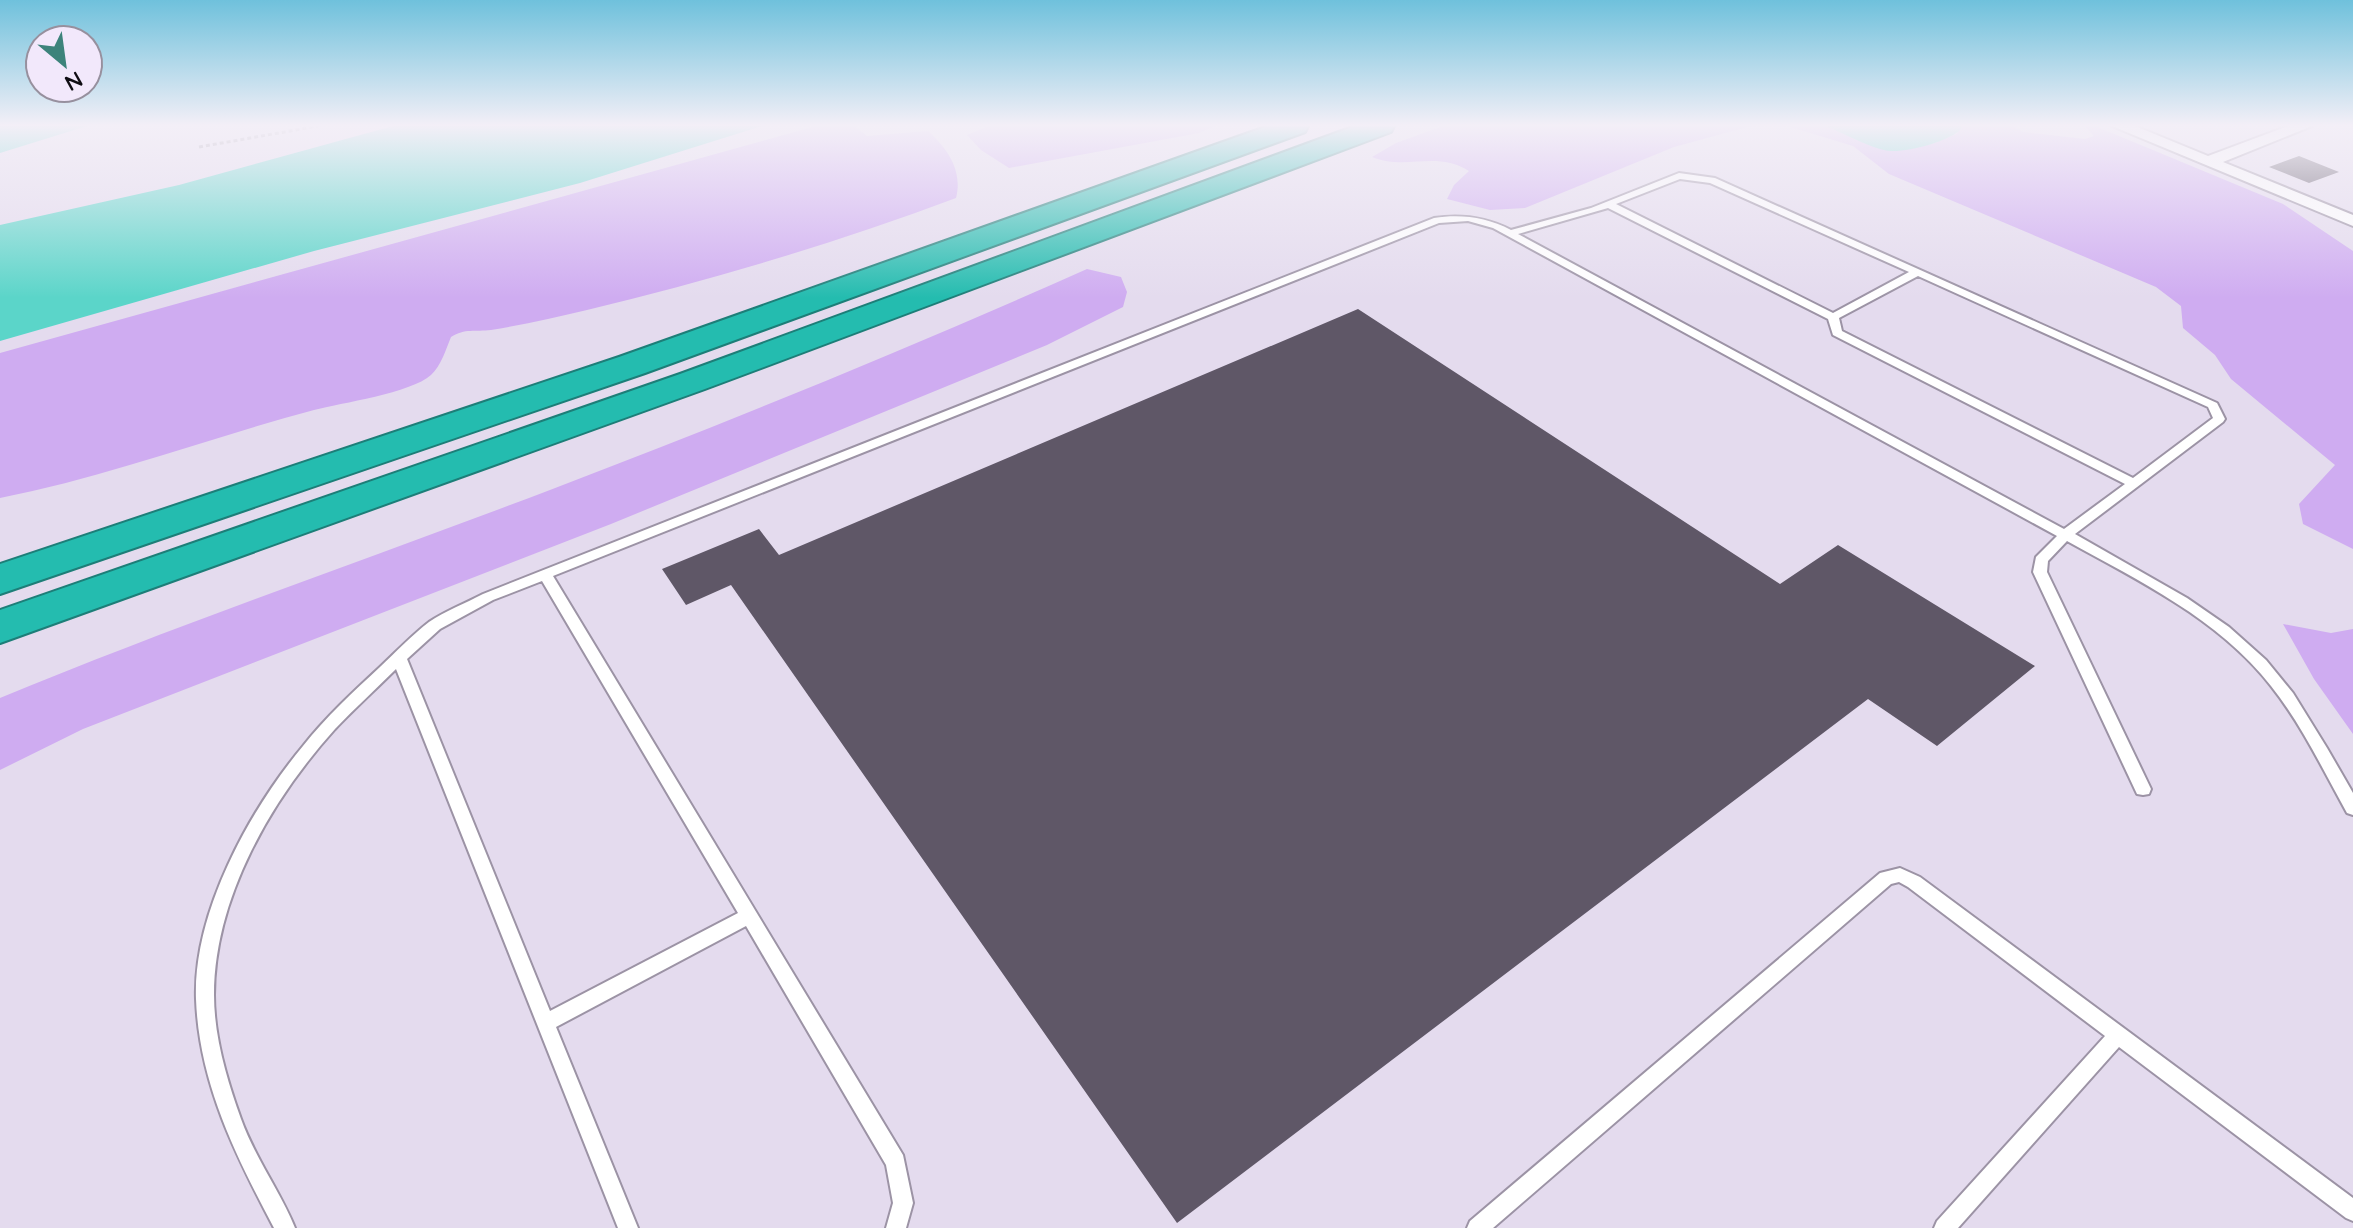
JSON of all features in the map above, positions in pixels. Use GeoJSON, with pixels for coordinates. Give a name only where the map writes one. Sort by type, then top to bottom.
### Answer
{"type":"FeatureCollection","features":[{"type":"Feature","properties":{"kind":"highway"},"geometry":{"type":"LineString","coordinates":[[0,579],[632,365],[1136,183]]}},
{"type":"Feature","properties":{"kind":"highway"},"geometry":{"type":"LineString","coordinates":[[0,627],[812,340],[1229,183]]}},
{"type":"Feature","properties":{"kind":"street"},"geometry":{"type":"LineString","coordinates":[[2260,183],[2353,221]]}},
{"type":"Feature","properties":{"kind":"lane"},"geometry":{"type":"LineString","coordinates":[[1511,233],[1608,204],[1660,183]]}},
{"type":"Feature","properties":{"kind":"lane"},"geometry":{"type":"LineString","coordinates":[[1719,183],[2213,405],[2219,419],[2065,535],[2041,560],[2040,572],[2143,789]]}},
{"type":"Feature","properties":{"kind":"lane"},"geometry":{"type":"LineString","coordinates":[[1608,204],[1833,317],[1837,333],[2134,483]]}},
{"type":"Feature","properties":{"kind":"lane"},"geometry":{"type":"LineString","coordinates":[[285,1228],[232,1122],[213,1054],[205,995],[209,950],[226,890],[252,834],[275,799],[328,727],[435,625],[460,609],[545,574],[1423,223],[1468,218],[1511,233],[2182,602],[2213,622],[2253,657],[2282,690],[2353,808]]}},
{"type":"Feature","properties":{"kind":"lane"},"geometry":{"type":"LineString","coordinates":[[1833,317],[1918,272]]}},
{"type":"Feature","properties":{"kind":"lane"},"geometry":{"type":"LineString","coordinates":[[545,574],[896,1162],[903,1203],[896,1228]]}},
{"type":"Feature","properties":{"kind":"lane"},"geometry":{"type":"LineString","coordinates":[[399,658],[628,1228]]}},
{"type":"Feature","properties":{"kind":"lane"},"geometry":{"type":"LineString","coordinates":[[1477,1228],[1886,878],[1900,875],[1914,882],[2353,1211]]}},
{"type":"Feature","properties":{"kind":"lane"},"geometry":{"type":"LineString","coordinates":[[546,1023],[749,916]]}},
{"type":"Feature","properties":{"kind":"lane"},"geometry":{"type":"LineString","coordinates":[[1944,1228],[2118,1035]]}},
{"type":"Feature","properties":{"kind":"shaded area"},"geometry":{"type":"Polygon","coordinates":[[[579,183],[314,251],[0,341],[0,225],[179,185],[579,183]]]}},
{"type":"Feature","properties":{"kind":"shaded area"},"geometry":{"type":"Polygon","coordinates":[[[610,183],[957,183],[956,198],[773,260],[587,310],[491,330],[461,332],[451,337],[435,371],[408,387],[314,410],[119,468],[0,498],[0,353],[610,183]]]}},
{"type":"Feature","properties":{"kind":"shaded area"},"geometry":{"type":"Polygon","coordinates":[[[1585,183],[1525,208],[1490,210],[1447,199],[1454,185],[1585,183]]]}},
{"type":"Feature","properties":{"kind":"shaded area"},"geometry":{"type":"Polygon","coordinates":[[[1911,183],[2233,183],[2283,204],[2353,251],[2353,549],[2303,524],[2299,504],[2335,465],[2231,379],[2215,355],[2183,328],[2181,306],[2156,287],[1911,183]]]}},
{"type":"Feature","properties":{"kind":"shaded area"},"geometry":{"type":"Polygon","coordinates":[[[1087,269],[1121,277],[1127,292],[1123,307],[1047,345],[611,524],[83,729],[0,770],[0,698],[685,437],[1087,269]]]}},
{"type":"Feature","properties":{"kind":"shaded area"},"geometry":{"type":"Polygon","coordinates":[[[2283,624],[2331,633],[2353,629],[2353,734],[2314,679],[2283,624]]]}},
{"type":"Feature","properties":{"kind":"building"},"geometry":{"type":"Polygon","coordinates":[[[1358,309],[1780,584],[1838,545],[2035,666],[1937,746],[1868,699],[1177,1223],[731,585],[686,605],[662,569],[759,529],[779,555],[1358,309]]]}}]}
